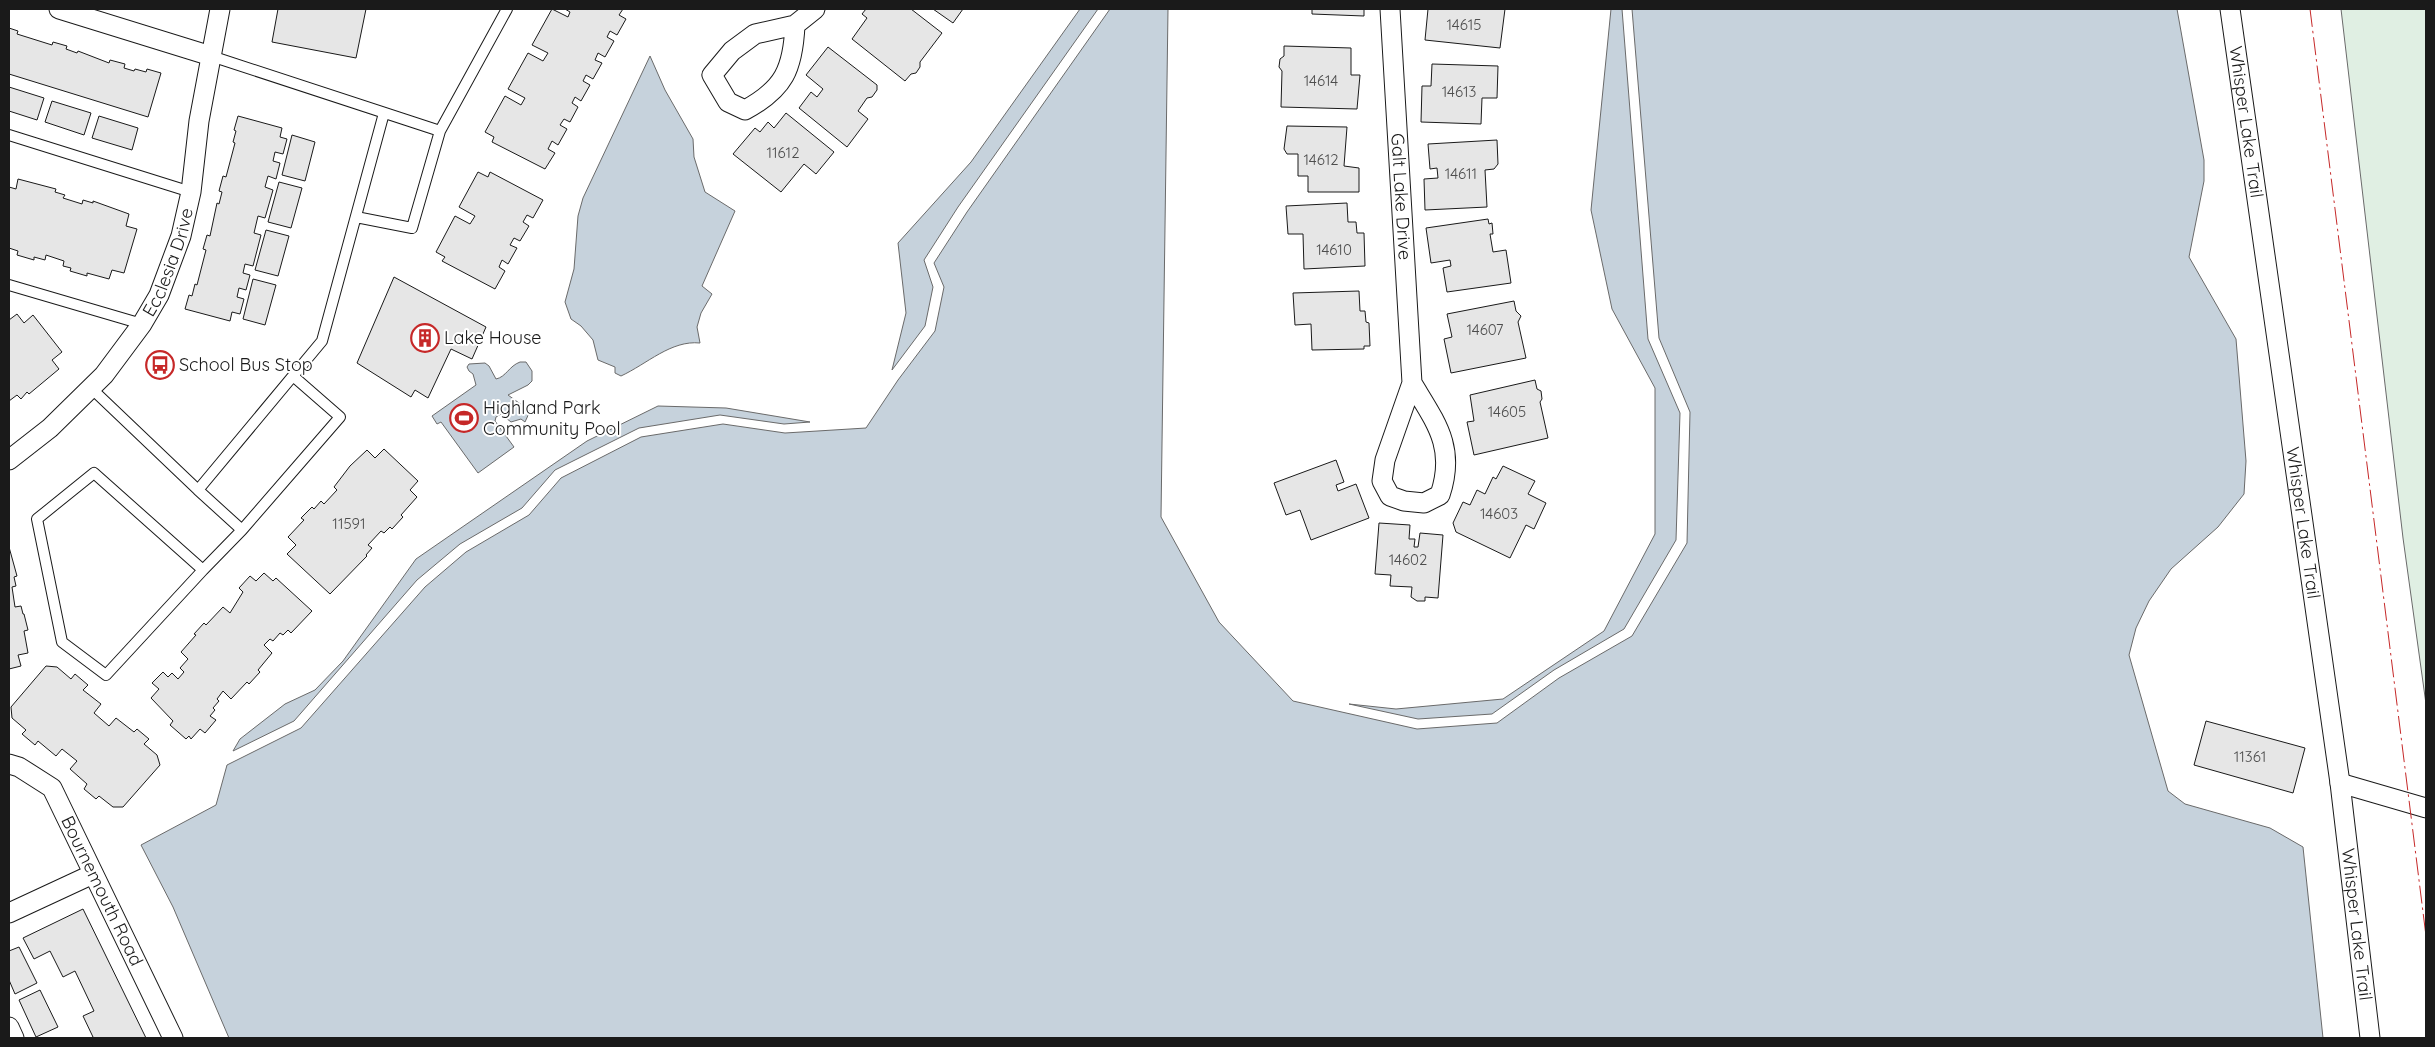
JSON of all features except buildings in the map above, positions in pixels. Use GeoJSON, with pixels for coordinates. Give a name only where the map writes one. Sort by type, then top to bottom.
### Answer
{"type":"FeatureCollection","features":[{"type":"Feature","properties":{"kind":"street"},"geometry":{"type":"LineString","coordinates":[[59,9],[211,56]]}},
{"type":"Feature","properties":{"kind":"street","name":"Ecclesia Drive"},"geometry":{"type":"LineString","coordinates":[[9,460],[50,428],[104,375],[142,324],[159,295],[181,236],[191,192],[199,121],[220,9]]}},
{"type":"Feature","properties":{"kind":"street"},"geometry":{"type":"LineString","coordinates":[[796,25],[794,50],[788,68],[775,91],[745,110],[728,102],[712,75],[732,51],[755,34],[796,25],[815,9]]}},
{"type":"Feature","properties":{"kind":"street","name":"Galt Lake Drive"},"geometry":{"type":"LineString","coordinates":[[1390,9],[1412,383],[1385,460],[1382,481],[1390,496],[1404,501],[1424,503],[1440,495],[1447,475],[1447,454],[1431,414],[1412,383]]}},
{"type":"Feature","properties":{"kind":"street","name":"Whisper Lake Trail"},"geometry":{"type":"LineString","coordinates":[[2230,9],[2340,783],[2370,1038]]}},
{"type":"Feature","properties":{"kind":"street","name":"Bournemouth Road"},"geometry":{"type":"LineString","coordinates":[[9,764],[18,767],[52,788],[173,1038]]}},
{"type":"Feature","properties":{"kind":"street"},"geometry":{"type":"LineString","coordinates":[[2340,783],[2426,808]]}},
{"type":"Feature","properties":{"kind":"street"},"geometry":{"type":"LineString","coordinates":[[9,912],[93,874]]}},
{"type":"Feature","properties":{"kind":"street"},"geometry":{"type":"LineString","coordinates":[[9,1027],[14,1038]]}},
{"type":"Feature","properties":{"kind":"lane"},"geometry":{"type":"LineString","coordinates":[[356,217],[412,228],[440,131],[506,9]]}},
{"type":"Feature","properties":{"kind":"lane"},"geometry":{"type":"LineString","coordinates":[[211,56],[440,131]]}},
{"type":"Feature","properties":{"kind":"lane"},"geometry":{"type":"LineString","coordinates":[[198,490],[322,341],[384,113]]}},
{"type":"Feature","properties":{"kind":"lane"},"geometry":{"type":"LineString","coordinates":[[9,135],[191,192]]}},
{"type":"Feature","properties":{"kind":"lane"},"geometry":{"type":"LineString","coordinates":[[9,285],[142,324]]}},
{"type":"Feature","properties":{"kind":"lane"},"geometry":{"type":"LineString","coordinates":[[203,570],[94,473],[37,519],[62,642],[106,675],[242,530],[340,417],[293,376]]}},
{"type":"Feature","properties":{"kind":"lane"},"geometry":{"type":"LineString","coordinates":[[91,388],[242,530]]}},
{"type":"Feature","properties":{"kind":"green space"},"geometry":{"type":"Polygon","coordinates":[[[2341,9],[2426,9],[2426,704],[2403,538],[2341,9]]]}},
{"type":"Feature","properties":{"kind":"shaded area"},"geometry":{"type":"Polygon","coordinates":[[[1080,9],[1098,9],[958,207],[924,260],[933,287],[925,326],[892,370],[906,313],[898,243],[971,162],[1080,9]]]}},
{"type":"Feature","properties":{"kind":"shaded area"},"geometry":{"type":"Polygon","coordinates":[[[1110,9],[1168,9],[1161,517],[1219,622],[1293,701],[1417,729],[1497,723],[1559,678],[1632,636],[1687,543],[1690,412],[1659,338],[1632,9],[2177,9],[2204,160],[2204,181],[2189,257],[2236,339],[2246,461],[2244,494],[2218,527],[2171,569],[2149,601],[2136,628],[2129,655],[2168,791],[2185,804],[2270,828],[2303,847],[2323,1038],[229,1038],[173,907],[141,845],[216,805],[227,765],[301,728],[425,587],[466,552],[529,515],[561,478],[641,437],[723,424],[785,433],[866,428],[898,380],[935,331],[944,287],[934,263],[967,212],[1110,9]]]}},
{"type":"Feature","properties":{"kind":"shaded area"},"geometry":{"type":"Polygon","coordinates":[[[1611,9],[1622,9],[1648,339],[1680,413],[1676,540],[1624,629],[1554,670],[1492,714],[1418,719],[1349,704],[1396,709],[1503,699],[1604,631],[1655,534],[1655,388],[1612,309],[1591,210],[1611,9]]]}},
{"type":"Feature","properties":{"kind":"shaded area"},"geometry":{"type":"Polygon","coordinates":[[[650,56],[665,90],[693,139],[694,157],[705,192],[735,211],[702,286],[712,294],[701,313],[697,327],[700,343],[689,343],[669,349],[621,376],[615,373],[615,367],[598,360],[593,340],[581,326],[571,319],[565,302],[574,269],[578,216],[583,198],[650,56]]]}},
{"type":"Feature","properties":{"kind":"shaded area","name":"Highland Park Community Pool"},"geometry":{"type":"Polygon","coordinates":[[[520,362],[526,362],[532,371],[532,381],[508,395],[530,411],[525,422],[521,419],[511,422],[501,414],[496,417],[495,421],[514,447],[478,473],[441,422],[437,424],[432,416],[476,385],[473,374],[467,367],[469,364],[485,363],[489,366],[496,379],[520,362]]]}},
{"type":"Feature","properties":{"kind":"shaded area"},"geometry":{"type":"Polygon","coordinates":[[[658,406],[726,408],[810,422],[784,424],[720,415],[639,428],[555,470],[522,508],[460,544],[417,580],[294,721],[233,751],[240,739],[285,704],[315,690],[343,661],[416,559],[587,441],[658,406]]]}},
{"type":"Feature","properties":{"kind":"power"},"geometry":{"type":"LineString","coordinates":[[2310,9],[2426,936]]}},
{"type":"Feature","properties":{"kind":"place","name":"Lake House"},"geometry":{"type":"Point","coordinates":[425,338]}},
{"type":"Feature","properties":{"kind":"place","name":"School Bus Stop"},"geometry":{"type":"Point","coordinates":[160,365]}},
{"type":"Feature","properties":{"kind":"place","name":"Highland Park Community Pool"},"geometry":{"type":"Point","coordinates":[464,418]}}]}
